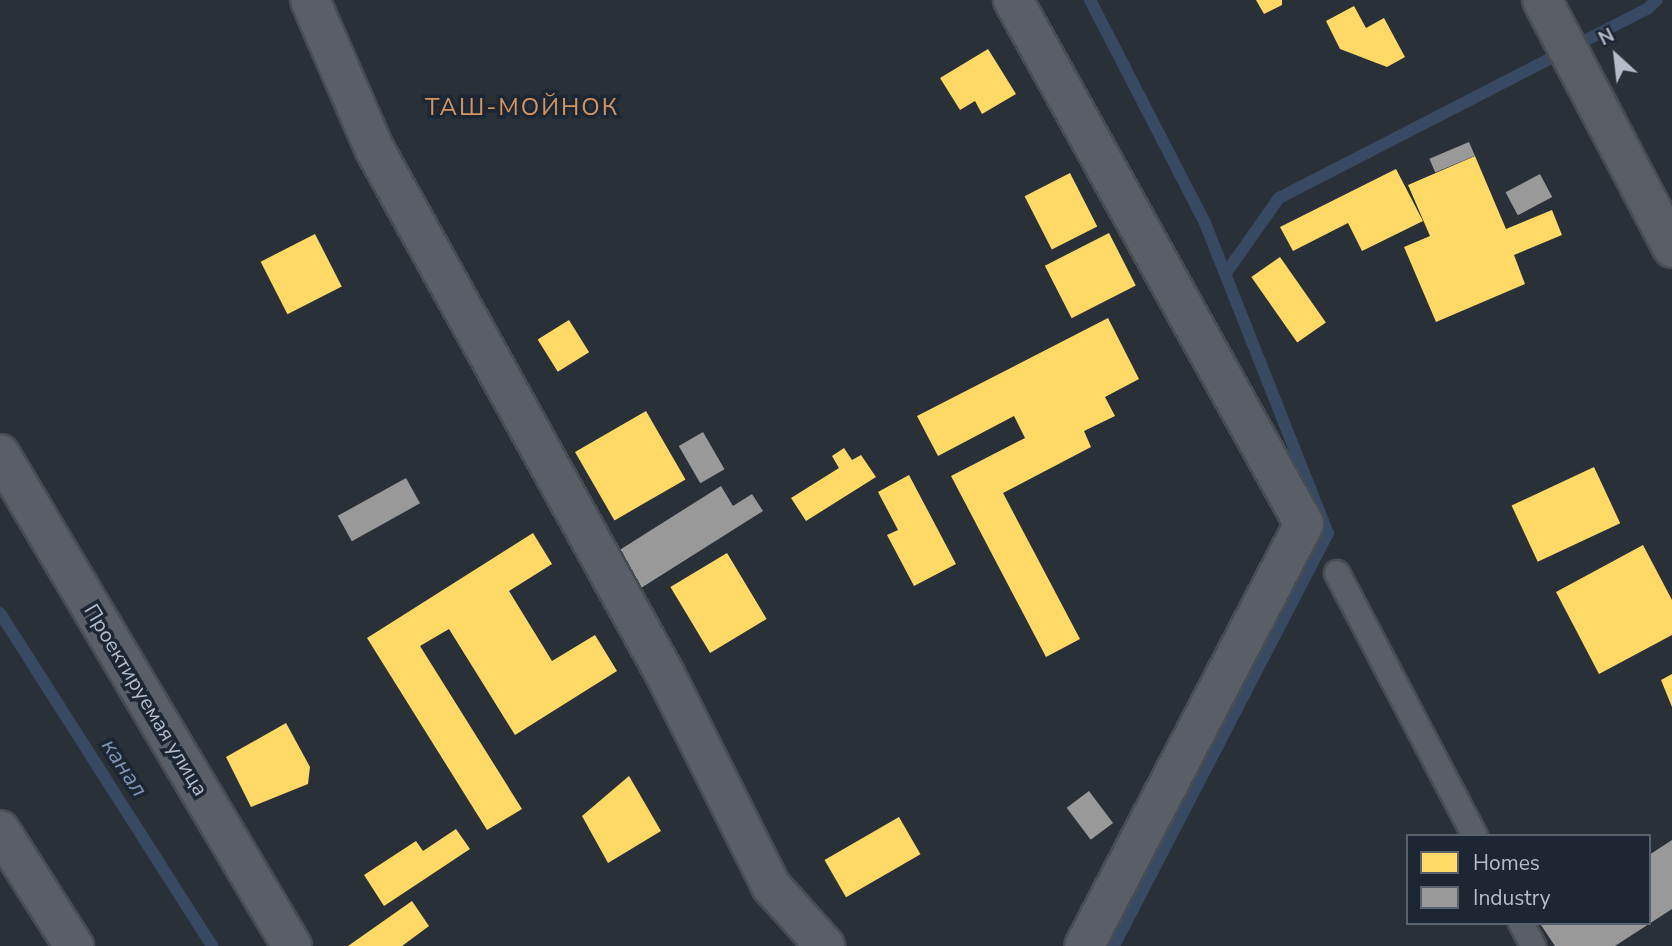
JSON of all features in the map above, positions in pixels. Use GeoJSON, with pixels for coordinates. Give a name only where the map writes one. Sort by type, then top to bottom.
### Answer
{"type":"FeatureCollection","features":[{"type":"Feature","properties":{"kind":"main road"},"geometry":{"type":"LineString","coordinates":[[1542,0],[1672,248]]}},
{"type":"Feature","properties":{"kind":"street"},"geometry":{"type":"LineString","coordinates":[[310,0],[375,150],[664,674],[771,887],[825,946]]}},
{"type":"Feature","properties":{"kind":"street"},"geometry":{"type":"LineString","coordinates":[[1013,0],[1304,524],[1084,946]]}},
{"type":"Feature","properties":{"kind":"street","name":"Проектируемая улица"},"geometry":{"type":"LineString","coordinates":[[0,454],[292,946]]}},
{"type":"Feature","properties":{"kind":"street"},"geometry":{"type":"LineString","coordinates":[[0,830],[74,946]]}},
{"type":"Feature","properties":{"kind":"lane"},"geometry":{"type":"LineString","coordinates":[[1338,573],[1474,834]]}},
{"type":"Feature","properties":{"kind":"lane"},"geometry":{"type":"LineString","coordinates":[[1522,925],[1533,946]]}},
{"type":"Feature","properties":{"kind":"building: Homes"},"geometry":{"type":"Polygon","coordinates":[[[1256,0],[1282,0],[1282,5],[1264,14],[1256,0]]]}},
{"type":"Feature","properties":{"kind":"building: Homes"},"geometry":{"type":"Polygon","coordinates":[[[1354,6],[1366,28],[1384,18],[1405,57],[1387,67],[1340,49],[1326,21],[1354,6]]]}},
{"type":"Feature","properties":{"kind":"building: Homes"},"geometry":{"type":"Polygon","coordinates":[[[988,49],[1016,94],[982,114],[975,101],[960,110],[940,78],[988,49]]]}},
{"type":"Feature","properties":{"kind":"building: Homes"},"geometry":{"type":"Polygon","coordinates":[[[1475,156],[1506,229],[1552,210],[1562,235],[1514,255],[1525,284],[1436,322],[1404,247],[1430,236],[1408,185],[1475,156]]]}},
{"type":"Feature","properties":{"kind":"building: Homes"},"geometry":{"type":"Polygon","coordinates":[[[1396,169],[1423,221],[1362,251],[1348,223],[1293,251],[1280,227],[1396,169]]]}},
{"type":"Feature","properties":{"kind":"building: Homes"},"geometry":{"type":"Polygon","coordinates":[[[1070,173],[1097,226],[1052,250],[1025,196],[1070,173]]]}},
{"type":"Feature","properties":{"kind":"building: Homes"},"geometry":{"type":"Polygon","coordinates":[[[1109,233],[1136,286],[1072,318],[1045,266],[1109,233]]]}},
{"type":"Feature","properties":{"kind":"building: Homes"},"geometry":{"type":"Polygon","coordinates":[[[315,234],[342,287],[287,314],[261,262],[315,234]]]}},
{"type":"Feature","properties":{"kind":"building: Homes"},"geometry":{"type":"Polygon","coordinates":[[[1280,257],[1326,323],[1297,343],[1251,277],[1280,257]]]}},
{"type":"Feature","properties":{"kind":"building: Homes"},"geometry":{"type":"Polygon","coordinates":[[[1108,318],[1139,379],[1105,397],[1115,416],[1084,431],[1091,447],[1003,493],[1080,639],[1046,657],[951,476],[1025,438],[1014,416],[938,456],[917,416],[1108,318]]]}},
{"type":"Feature","properties":{"kind":"building: Homes"},"geometry":{"type":"Polygon","coordinates":[[[569,320],[589,352],[558,372],[538,340],[569,320]]]}},
{"type":"Feature","properties":{"kind":"building: Homes"},"geometry":{"type":"Polygon","coordinates":[[[646,411],[686,479],[614,520],[575,452],[646,411]]]}},
{"type":"Feature","properties":{"kind":"building: Homes"},"geometry":{"type":"Polygon","coordinates":[[[844,448],[852,460],[861,455],[876,477],[806,521],[791,498],[839,468],[832,456],[844,448]]]}},
{"type":"Feature","properties":{"kind":"building: Homes"},"geometry":{"type":"Polygon","coordinates":[[[1594,467],[1620,523],[1538,562],[1512,505],[1594,467]]]}},
{"type":"Feature","properties":{"kind":"building: Homes"},"geometry":{"type":"Polygon","coordinates":[[[909,475],[956,564],[914,586],[887,535],[898,530],[878,492],[909,475]]]}},
{"type":"Feature","properties":{"kind":"building: Homes"},"geometry":{"type":"Polygon","coordinates":[[[533,533],[552,564],[509,591],[552,661],[595,635],[617,671],[515,735],[449,629],[420,646],[522,809],[487,830],[367,638],[533,533]]]}},
{"type":"Feature","properties":{"kind":"building: Homes"},"geometry":{"type":"Polygon","coordinates":[[[1643,545],[1672,600],[1672,635],[1599,674],[1556,592],[1643,545]]]}},
{"type":"Feature","properties":{"kind":"building: Homes"},"geometry":{"type":"Polygon","coordinates":[[[727,553],[767,619],[710,653],[670,587],[727,553]]]}},
{"type":"Feature","properties":{"kind":"building: Homes"},"geometry":{"type":"Polygon","coordinates":[[[1672,674],[1672,707],[1661,680],[1672,674]]]}},
{"type":"Feature","properties":{"kind":"building: Homes"},"geometry":{"type":"Polygon","coordinates":[[[286,723],[310,767],[308,784],[251,807],[226,757],[286,723]]]}},
{"type":"Feature","properties":{"kind":"building: Homes"},"geometry":{"type":"Polygon","coordinates":[[[629,776],[661,831],[608,863],[582,816],[629,776]]]}},
{"type":"Feature","properties":{"kind":"building: Homes"},"geometry":{"type":"Polygon","coordinates":[[[899,817],[920,854],[846,897],[825,860],[899,817]]]}},
{"type":"Feature","properties":{"kind":"building: Homes"},"geometry":{"type":"Polygon","coordinates":[[[456,829],[470,849],[384,906],[364,875],[416,841],[423,851],[456,829]]]}},
{"type":"Feature","properties":{"kind":"building: Homes"},"geometry":{"type":"Polygon","coordinates":[[[412,901],[429,926],[402,946],[348,946],[412,901]]]}},
{"type":"Feature","properties":{"kind":"building: Industry"},"geometry":{"type":"Polygon","coordinates":[[[1469,142],[1475,156],[1435,173],[1429,159],[1469,142]]]}},
{"type":"Feature","properties":{"kind":"building: Industry"},"geometry":{"type":"Polygon","coordinates":[[[1540,174],[1552,197],[1518,215],[1506,192],[1540,174]]]}},
{"type":"Feature","properties":{"kind":"building: Industry"},"geometry":{"type":"Polygon","coordinates":[[[703,432],[724,469],[700,483],[679,446],[703,432]]]}},
{"type":"Feature","properties":{"kind":"building: Industry"},"geometry":{"type":"Polygon","coordinates":[[[406,478],[420,503],[352,541],[338,516],[406,478]]]}},
{"type":"Feature","properties":{"kind":"building: Industry"},"geometry":{"type":"Polygon","coordinates":[[[721,486],[733,506],[752,494],[763,511],[641,588],[618,551],[721,486]]]}},
{"type":"Feature","properties":{"kind":"building: Industry"},"geometry":{"type":"Polygon","coordinates":[[[1089,791],[1113,823],[1091,840],[1067,808],[1089,791]]]}},
{"type":"Feature","properties":{"kind":"building: Industry"},"geometry":{"type":"Polygon","coordinates":[[[1672,840],[1672,909],[1651,923],[1651,854],[1672,840]]]}},
{"type":"Feature","properties":{"kind":"building: Industry"},"geometry":{"type":"Polygon","coordinates":[[[1541,925],[1647,925],[1615,946],[1555,946],[1541,925]]]}},
{"type":"Feature","properties":{"kind":"waterway"},"geometry":{"type":"LineString","coordinates":[[1090,0],[1205,223],[1328,533],[1114,946]]}},
{"type":"Feature","properties":{"kind":"waterway"},"geometry":{"type":"LineString","coordinates":[[1226,273],[1279,198],[1647,9],[1657,0]]}},
{"type":"Feature","properties":{"kind":"waterway","name":"канал"},"geometry":{"type":"LineString","coordinates":[[0,613],[212,946]]}},
{"type":"Feature","properties":{"kind":"district","name":"ТАШ-МОЙНОК"},"geometry":{"type":"Point","coordinates":[522,108]}}]}
